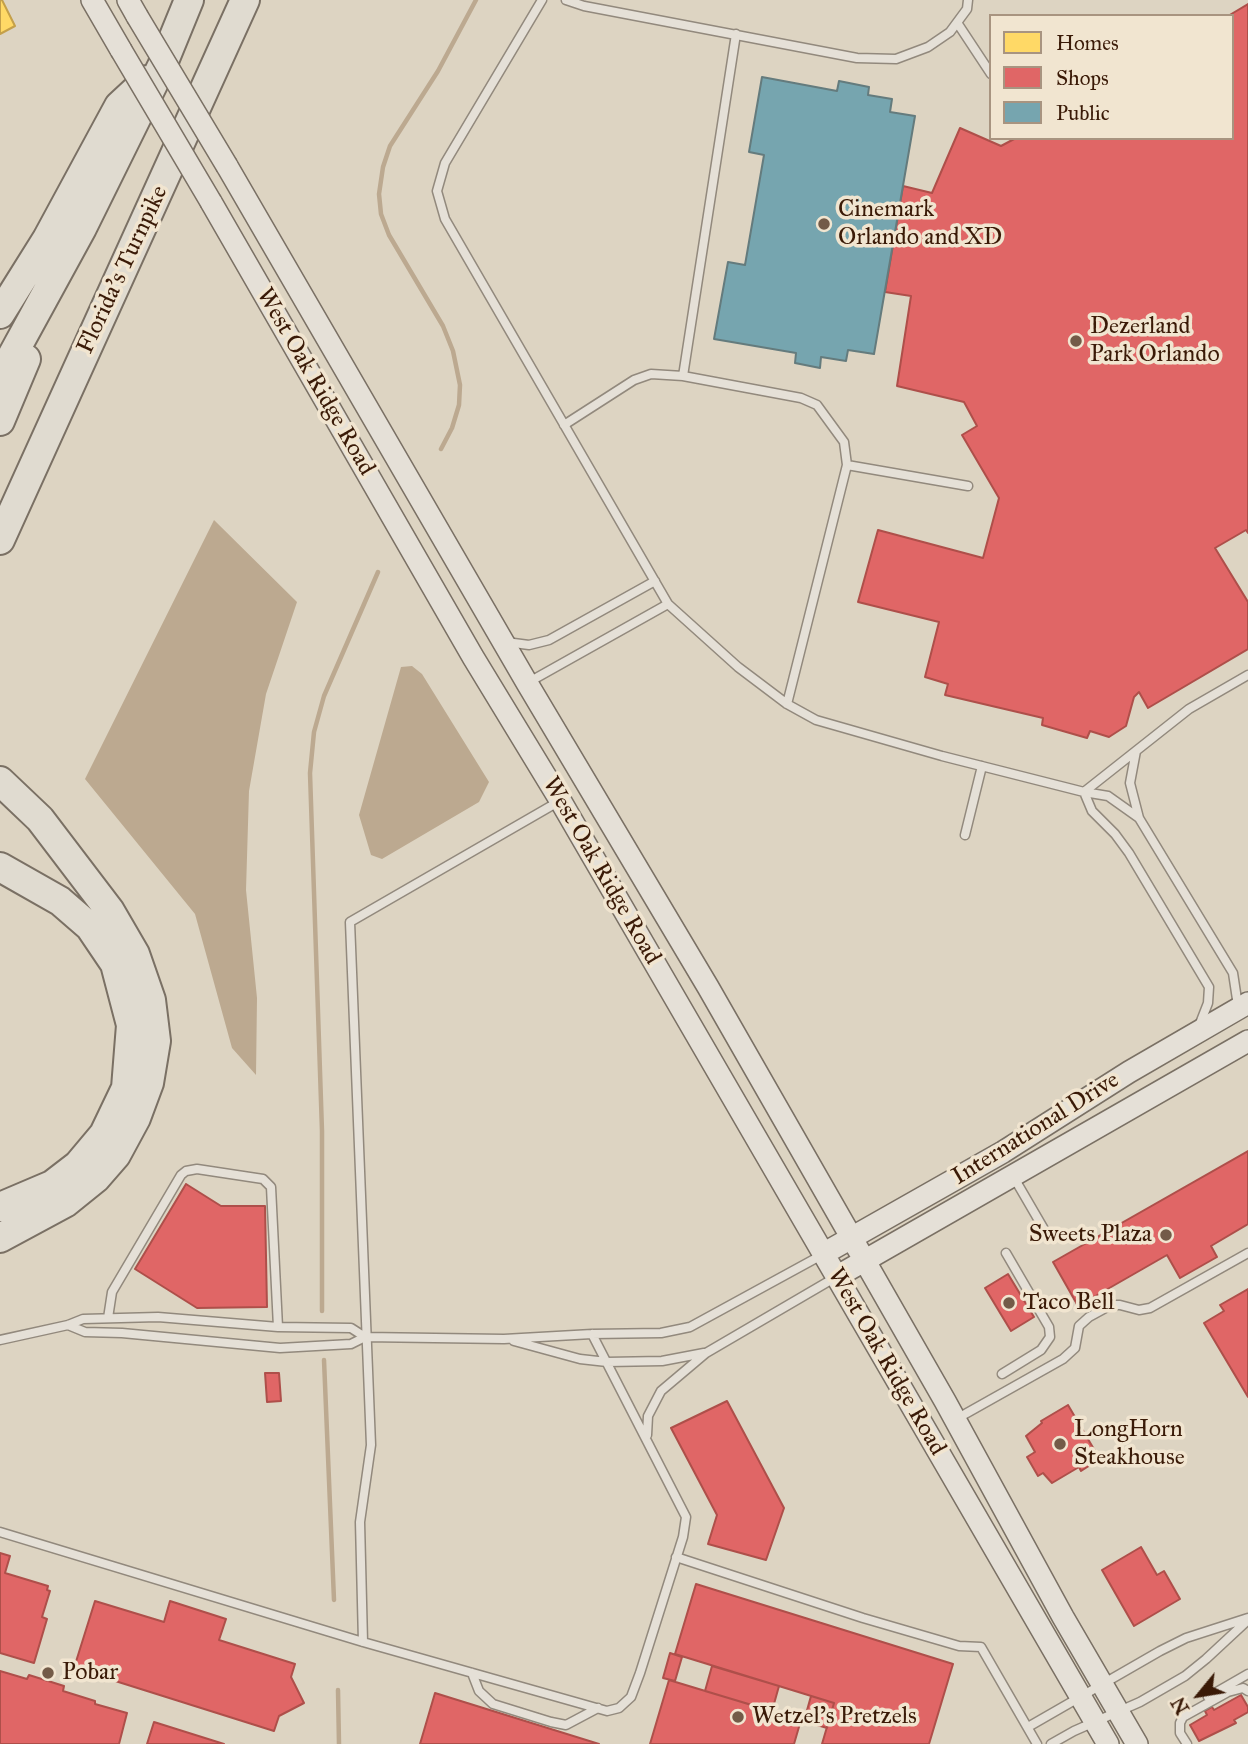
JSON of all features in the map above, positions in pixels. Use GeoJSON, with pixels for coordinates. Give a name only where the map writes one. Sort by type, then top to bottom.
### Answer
{"type":"FeatureCollection","features":[{"type":"Feature","properties":{"kind":"highway"},"geometry":{"type":"LineString","coordinates":[[0,378],[82,228],[162,66],[189,0]]}},
{"type":"Feature","properties":{"kind":"highway","name":"Florida's Turnpike"},"geometry":{"type":"LineString","coordinates":[[0,540],[245,0]]}},
{"type":"Feature","properties":{"kind":"highway"},"geometry":{"type":"LineString","coordinates":[[0,314],[47,239],[120,106],[162,66]]}},
{"type":"Feature","properties":{"kind":"highway"},"geometry":{"type":"LineString","coordinates":[[0,421],[82,228]]}},
{"type":"Feature","properties":{"kind":"highway"},"geometry":{"type":"LineString","coordinates":[[0,500],[131,252]]}},
{"type":"Feature","properties":{"kind":"highway"},"geometry":{"type":"LineString","coordinates":[[0,782],[40,819],[110,911],[135,954],[151,1000],[156,1041],[149,1083],[136,1118],[116,1155],[96,1178],[65,1203],[0,1238]]}},
{"type":"Feature","properties":{"kind":"highway"},"geometry":{"type":"LineString","coordinates":[[0,867],[60,901],[90,927],[115,964],[131,1025],[126,1088],[103,1134],[78,1165],[52,1185],[0,1207]]}},
{"type":"Feature","properties":{"kind":"street","name":"West Oak Ridge Road"},"geometry":{"type":"LineString","coordinates":[[92,0],[1108,1744]]}},
{"type":"Feature","properties":{"kind":"street","name":"West Oak Ridge Road"},"geometry":{"type":"LineString","coordinates":[[133,8],[527,683],[708,987],[1137,1744]]}},
{"type":"Feature","properties":{"kind":"street"},"geometry":{"type":"LineString","coordinates":[[473,657],[498,675],[527,683]]}},
{"type":"Feature","properties":{"kind":"street"},"geometry":{"type":"LineString","coordinates":[[1189,1073],[1216,1046],[1243,1006]]}},
{"type":"Feature","properties":{"kind":"street","name":"International Drive"},"geometry":{"type":"LineString","coordinates":[[823,1254],[1003,1152],[1129,1072],[1243,1006]]}},
{"type":"Feature","properties":{"kind":"street","name":"International Drive"},"geometry":{"type":"LineString","coordinates":[[836,1277],[1248,1041]]}},
{"type":"Feature","properties":{"kind":"lane"},"geometry":{"type":"LineString","coordinates":[[542,0],[445,163],[437,191],[445,219],[668,604],[738,667],[787,704],[816,720],[855,733],[1108,796],[1139,818]]}},
{"type":"Feature","properties":{"kind":"lane"},"geometry":{"type":"LineString","coordinates":[[566,0],[584,6],[857,58],[896,59],[928,47],[958,24],[967,9],[968,0]]}},
{"type":"Feature","properties":{"kind":"lane"},"geometry":{"type":"LineString","coordinates":[[958,24],[989,71]]}},
{"type":"Feature","properties":{"kind":"lane"},"geometry":{"type":"LineString","coordinates":[[683,376],[736,34]]}},
{"type":"Feature","properties":{"kind":"lane"},"geometry":{"type":"LineString","coordinates":[[564,425],[634,380],[651,374],[683,376],[801,398],[817,405],[844,442],[847,465],[787,704]]}},
{"type":"Feature","properties":{"kind":"lane"},"geometry":{"type":"LineString","coordinates":[[847,465],[968,486]]}},
{"type":"Feature","properties":{"kind":"lane"},"geometry":{"type":"LineString","coordinates":[[504,642],[529,645],[549,640],[655,581]]}},
{"type":"Feature","properties":{"kind":"lane"},"geometry":{"type":"LineString","coordinates":[[527,683],[668,604]]}},
{"type":"Feature","properties":{"kind":"lane"},"geometry":{"type":"LineString","coordinates":[[1084,792],[1189,709],[1248,675]]}},
{"type":"Feature","properties":{"kind":"lane"},"geometry":{"type":"LineString","coordinates":[[1136,751],[1130,783],[1139,818],[1233,973],[1243,1006]]}},
{"type":"Feature","properties":{"kind":"lane"},"geometry":{"type":"LineString","coordinates":[[965,835],[982,766]]}},
{"type":"Feature","properties":{"kind":"lane"},"geometry":{"type":"LineString","coordinates":[[1084,792],[1092,811],[1129,853],[1209,987],[1208,1003],[1196,1034]]}},
{"type":"Feature","properties":{"kind":"lane"},"geometry":{"type":"LineString","coordinates":[[363,1642],[360,1522],[371,1445],[350,922],[560,800]]}},
{"type":"Feature","properties":{"kind":"lane"},"geometry":{"type":"LineString","coordinates":[[108,1318],[112,1292],[181,1175],[197,1169],[263,1179],[271,1188],[278,1328]]}},
{"type":"Feature","properties":{"kind":"lane"},"geometry":{"type":"LineString","coordinates":[[1013,1176],[1045,1231]]}},
{"type":"Feature","properties":{"kind":"lane"},"geometry":{"type":"LineString","coordinates":[[955,1420],[1063,1359],[1075,1348],[1079,1326],[1089,1317],[1111,1305],[1139,1310],[1150,1308],[1248,1253]]}},
{"type":"Feature","properties":{"kind":"lane"},"geometry":{"type":"LineString","coordinates":[[68,1325],[85,1332],[280,1348],[351,1344],[365,1337],[504,1339],[661,1333],[690,1327],[823,1254]]}},
{"type":"Feature","properties":{"kind":"lane"},"geometry":{"type":"LineString","coordinates":[[1002,1374],[1041,1350],[1050,1337],[1049,1327],[1006,1254]]}},
{"type":"Feature","properties":{"kind":"lane"},"geometry":{"type":"LineString","coordinates":[[647,1438],[648,1416],[660,1391],[706,1353],[836,1277]]}},
{"type":"Feature","properties":{"kind":"lane"},"geometry":{"type":"LineString","coordinates":[[0,1340],[68,1325],[83,1319],[158,1317],[278,1328],[351,1328],[365,1337]]}},
{"type":"Feature","properties":{"kind":"lane"},"geometry":{"type":"LineString","coordinates":[[122,1333],[123,1318]]}},
{"type":"Feature","properties":{"kind":"lane"},"geometry":{"type":"LineString","coordinates":[[0,1532],[472,1673],[607,1711],[619,1708],[631,1697],[683,1537],[686,1517],[592,1334]]}},
{"type":"Feature","properties":{"kind":"lane"},"geometry":{"type":"LineString","coordinates":[[504,1339],[580,1359],[607,1362],[662,1361],[706,1353]]}},
{"type":"Feature","properties":{"kind":"lane"},"geometry":{"type":"LineString","coordinates":[[676,1557],[850,1614],[959,1646],[981,1647],[1037,1744]]}},
{"type":"Feature","properties":{"kind":"lane"},"geometry":{"type":"LineString","coordinates":[[1028,1727],[1169,1646],[1248,1618]]}},
{"type":"Feature","properties":{"kind":"lane"},"geometry":{"type":"LineString","coordinates":[[1051,1744],[1185,1676],[1248,1618]]}},
{"type":"Feature","properties":{"kind":"lane"},"geometry":{"type":"LineString","coordinates":[[472,1673],[479,1691],[493,1703],[551,1722],[566,1725],[598,1708]]}},
{"type":"Feature","properties":{"kind":"lane"},"geometry":{"type":"LineString","coordinates":[[1187,1744],[1181,1733],[1180,1723],[1184,1711],[1248,1674]]}},
{"type":"Feature","properties":{"kind":"lane"},"geometry":{"type":"LineString","coordinates":[[1183,1717],[1228,1692],[1243,1688],[1248,1690]]}},
{"type":"Feature","properties":{"kind":"shaded area"},"geometry":{"type":"Polygon","coordinates":[[[214,520],[297,602],[266,694],[249,791],[246,890],[257,998],[256,1075],[232,1048],[195,914],[85,779],[214,520]]]}},
{"type":"Feature","properties":{"kind":"shaded area"},"geometry":{"type":"Polygon","coordinates":[[[412,666],[422,674],[489,782],[479,802],[382,859],[371,855],[359,815],[401,667],[412,666]]]}},
{"type":"Feature","properties":{"kind":"building: Homes"},"geometry":{"type":"Polygon","coordinates":[[[0,0],[15,26],[0,34],[0,0]]]}},
{"type":"Feature","properties":{"kind":"building: Shops","name":"Dezerland Park Orlando"},"geometry":{"type":"Polygon","coordinates":[[[1248,4],[1248,533],[1246,530],[1215,548],[1248,602],[1248,649],[1148,708],[1139,692],[1134,697],[1126,726],[1109,737],[1090,731],[1087,738],[1042,725],[1043,718],[945,695],[948,684],[925,677],[939,622],[858,602],[878,530],[983,558],[999,498],[962,435],[977,426],[964,402],[897,386],[911,296],[885,292],[903,186],[932,193],[960,128],[1001,146],[1012,140],[1234,140],[1234,14],[1231,14],[1248,4]]]}},
{"type":"Feature","properties":{"kind":"building: Shops","name":"Sweets Plaza"},"geometry":{"type":"Polygon","coordinates":[[[1248,1151],[1248,1224],[1211,1246],[1217,1257],[1180,1278],[1167,1255],[1078,1306],[1053,1262],[1248,1151]]]}},
{"type":"Feature","properties":{"kind":"building: Shops"},"geometry":{"type":"Polygon","coordinates":[[[186,1184],[221,1206],[265,1206],[267,1307],[197,1308],[135,1269],[186,1184]]]}},
{"type":"Feature","properties":{"kind":"building: Shops","name":"Taco Bell"},"geometry":{"type":"Polygon","coordinates":[[[1008,1274],[1034,1317],[1011,1331],[985,1288],[1008,1274]]]}},
{"type":"Feature","properties":{"kind":"building: Shops"},"geometry":{"type":"Polygon","coordinates":[[[1248,1289],[1248,1397],[1204,1323],[1224,1311],[1220,1305],[1248,1289]]]}},
{"type":"Feature","properties":{"kind":"building: Shops"},"geometry":{"type":"Polygon","coordinates":[[[265,1373],[279,1373],[281,1401],[267,1402],[265,1373]]]}},
{"type":"Feature","properties":{"kind":"building: Shops"},"geometry":{"type":"Polygon","coordinates":[[[727,1401],[784,1508],[766,1560],[708,1544],[717,1515],[671,1428],[727,1401]]]}},
{"type":"Feature","properties":{"kind":"building: Shops","name":"LongHorn Steakhouse"},"geometry":{"type":"Polygon","coordinates":[[[1068,1405],[1095,1451],[1090,1454],[1095,1462],[1081,1471],[1079,1467],[1052,1483],[1043,1473],[1038,1476],[1027,1457],[1035,1452],[1026,1436],[1042,1423],[1041,1421],[1068,1405]]]}},
{"type":"Feature","properties":{"kind":"building: Shops"},"geometry":{"type":"Polygon","coordinates":[[[1141,1547],[1157,1575],[1164,1571],[1180,1599],[1134,1626],[1102,1570],[1141,1547]]]}},
{"type":"Feature","properties":{"kind":"building: Shops"},"geometry":{"type":"Polygon","coordinates":[[[0,1553],[10,1556],[5,1573],[48,1586],[47,1590],[50,1591],[42,1617],[47,1619],[34,1663],[0,1653],[0,1553]]]}},
{"type":"Feature","properties":{"kind":"building: Shops"},"geometry":{"type":"Polygon","coordinates":[[[696,1584],[953,1664],[929,1744],[822,1744],[834,1703],[675,1654],[696,1584]]]}},
{"type":"Feature","properties":{"kind":"building: Shops"},"geometry":{"type":"Polygon","coordinates":[[[95,1601],[164,1622],[170,1601],[226,1619],[219,1640],[295,1664],[291,1677],[304,1703],[279,1716],[274,1731],[74,1668],[95,1601]]]}},
{"type":"Feature","properties":{"kind":"building: Shops"},"geometry":{"type":"Polygon","coordinates":[[[670,1653],[682,1657],[675,1681],[663,1678],[670,1653]]]}},
{"type":"Feature","properties":{"kind":"building: Shops"},"geometry":{"type":"Polygon","coordinates":[[[712,1666],[779,1686],[772,1711],[705,1691],[712,1666]]]}},
{"type":"Feature","properties":{"kind":"building: Shops"},"geometry":{"type":"Polygon","coordinates":[[[0,1671],[27,1679],[29,1675],[64,1686],[63,1691],[127,1713],[119,1744],[0,1744],[0,1671]]]}},
{"type":"Feature","properties":{"kind":"building: Shops"},"geometry":{"type":"Polygon","coordinates":[[[669,1680],[801,1720],[794,1744],[650,1744],[669,1680]]]}},
{"type":"Feature","properties":{"kind":"building: Shops"},"geometry":{"type":"Polygon","coordinates":[[[435,1693],[599,1744],[420,1744],[435,1693]]]}},
{"type":"Feature","properties":{"kind":"building: Shops"},"geometry":{"type":"Polygon","coordinates":[[[1241,1695],[1248,1712],[1234,1720],[1236,1723],[1199,1741],[1190,1725],[1207,1715],[1205,1711],[1212,1707],[1214,1710],[1241,1695]]]}},
{"type":"Feature","properties":{"kind":"building: Shops"},"geometry":{"type":"Polygon","coordinates":[[[811,1696],[834,1703],[827,1728],[804,1721],[811,1696]]]}},
{"type":"Feature","properties":{"kind":"building: Shops"},"geometry":{"type":"Polygon","coordinates":[[[154,1722],[224,1744],[147,1744],[154,1722]]]}},
{"type":"Feature","properties":{"kind":"building: Public","name":"Cinemark Orlando and XD"},"geometry":{"type":"Polygon","coordinates":[[[762,77],[837,91],[839,81],[869,87],[868,95],[892,99],[890,112],[915,116],[874,354],[848,350],[846,361],[821,357],[820,368],[795,363],[796,353],[714,339],[728,262],[745,265],[764,155],[749,152],[762,77]]]}},
{"type":"Feature","properties":{"kind":"waterway"},"geometry":{"type":"LineString","coordinates":[[441,449],[452,428],[459,405],[460,385],[453,351],[443,326],[389,235],[381,214],[379,194],[383,167],[390,146],[438,71],[476,0]]}},
{"type":"Feature","properties":{"kind":"waterway"},"geometry":{"type":"LineString","coordinates":[[322,1311],[322,1131],[310,773],[314,732],[324,696],[378,572]]}},
{"type":"Feature","properties":{"kind":"waterway"},"geometry":{"type":"LineString","coordinates":[[324,1360],[334,1600]]}},
{"type":"Feature","properties":{"kind":"waterway"},"geometry":{"type":"LineString","coordinates":[[338,1690],[339,1744]]}},
{"type":"Feature","properties":{"kind":"place","name":"Cinemark Orlando and XD"},"geometry":{"type":"Point","coordinates":[824,224]}},
{"type":"Feature","properties":{"kind":"place","name":"Dezerland Park Orlando"},"geometry":{"type":"Point","coordinates":[1076,341]}},
{"type":"Feature","properties":{"kind":"place","name":"Sweets Plaza"},"geometry":{"type":"Point","coordinates":[1166,1235]}},
{"type":"Feature","properties":{"kind":"place","name":"Taco Bell"},"geometry":{"type":"Point","coordinates":[1009,1303]}},
{"type":"Feature","properties":{"kind":"place","name":"LongHorn Steakhouse"},"geometry":{"type":"Point","coordinates":[1060,1444]}},
{"type":"Feature","properties":{"kind":"place","name":"Pobar"},"geometry":{"type":"Point","coordinates":[48,1673]}},
{"type":"Feature","properties":{"kind":"place","name":"Wetzel's Pretzels"},"geometry":{"type":"Point","coordinates":[738,1717]}}]}
